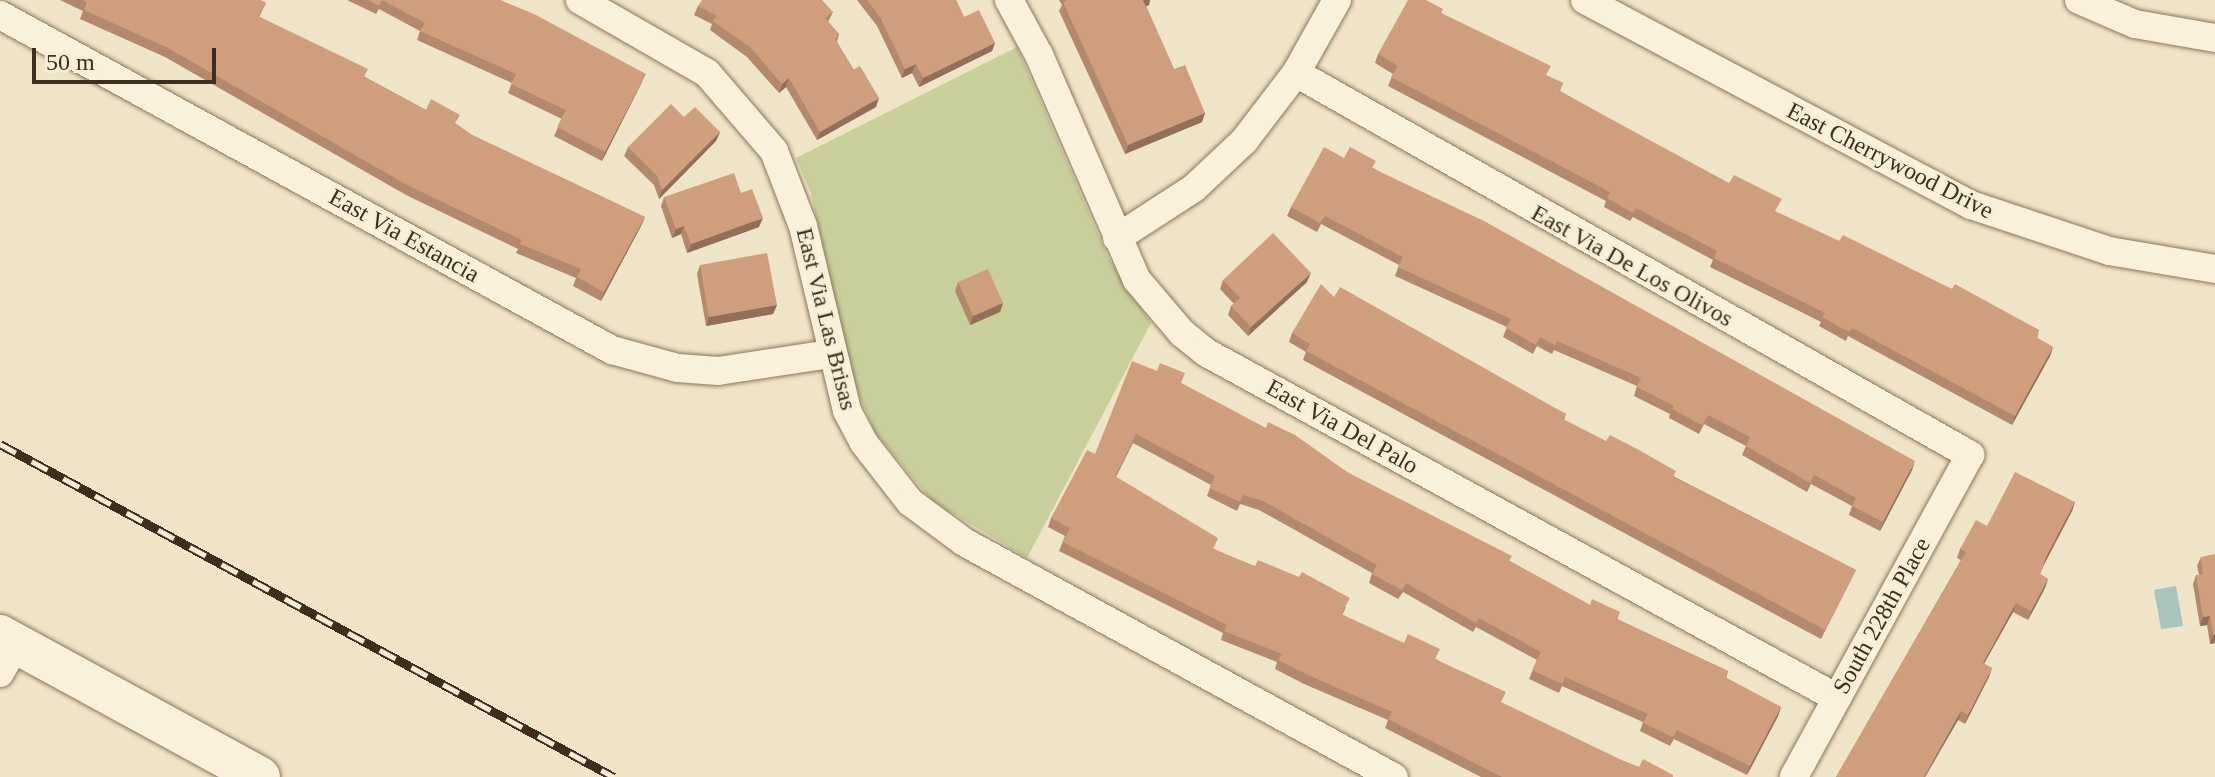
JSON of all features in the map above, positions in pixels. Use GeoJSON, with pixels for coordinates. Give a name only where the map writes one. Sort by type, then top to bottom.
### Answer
{"type":"FeatureCollection","features":[{"type":"Feature","properties":{"kind":"main road"},"geometry":{"type":"LineString","coordinates":[[5,651],[260,777]]}},
{"type":"Feature","properties":{"kind":"street","name":"East Via Las Brisas"},"geometry":{"type":"LineString","coordinates":[[580,0],[707,73],[767,141],[790,183],[803,226],[847,411],[864,443],[910,502],[935,524],[1394,777]]}},
{"type":"Feature","properties":{"kind":"street","name":"East Via Del Palo"},"geometry":{"type":"LineString","coordinates":[[1009,0],[1039,55],[1117,238],[1159,309],[1207,353],[1837,698]]}},
{"type":"Feature","properties":{"kind":"street"},"geometry":{"type":"LineString","coordinates":[[1117,238],[1220,165],[1265,118],[1296,73],[1337,0]]}},
{"type":"Feature","properties":{"kind":"street","name":"East Cherrywood Drive"},"geometry":{"type":"LineString","coordinates":[[1585,0],[1971,205],[2109,251],[2215,269]]}},
{"type":"Feature","properties":{"kind":"street"},"geometry":{"type":"LineString","coordinates":[[2079,0],[2135,24],[2215,38]]}},
{"type":"Feature","properties":{"kind":"street","name":"East Via Estancia"},"geometry":{"type":"LineString","coordinates":[[0,15],[612,350],[678,368],[718,371],[831,354]]}},
{"type":"Feature","properties":{"kind":"street","name":"East Via De Los Olivos"},"geometry":{"type":"LineString","coordinates":[[1296,73],[1970,455]]}},
{"type":"Feature","properties":{"kind":"street","name":"South 228th Place"},"geometry":{"type":"LineString","coordinates":[[1794,777],[1970,455]]}},
{"type":"Feature","properties":{"kind":"green space"},"geometry":{"type":"Polygon","coordinates":[[[1017,47],[1108,257],[1151,323],[1027,558],[932,501],[875,432],[853,383],[811,193],[796,158],[1017,47]]]}},
{"type":"Feature","properties":{"kind":"water"},"geometry":{"type":"Polygon","coordinates":[[[2176,586],[2183,626],[2161,629],[2154,590],[2176,586]]]}},
{"type":"Feature","properties":{"kind":"building"},"geometry":{"type":"Polygon","coordinates":[[[82,0],[260,0],[266,3],[258,16],[368,69],[364,77],[426,110],[431,99],[460,115],[455,123],[472,135],[645,217],[604,292],[577,277],[581,269],[520,244],[522,240],[409,186],[168,48],[84,10],[87,2],[82,0]]]}},
{"type":"Feature","properties":{"kind":"building"},"geometry":{"type":"Polygon","coordinates":[[[368,0],[382,0],[379,6],[368,0]]]}},
{"type":"Feature","properties":{"kind":"building"},"geometry":{"type":"Polygon","coordinates":[[[382,0],[500,0],[534,14],[646,74],[605,152],[557,127],[566,110],[511,84],[516,74],[420,31],[425,23],[382,0]]]}},
{"type":"Feature","properties":{"kind":"building"},"geometry":{"type":"Polygon","coordinates":[[[702,0],[822,0],[833,12],[825,18],[839,34],[835,39],[853,70],[860,66],[879,98],[820,132],[789,78],[782,84],[751,48],[713,21],[717,16],[698,6],[702,0]]]}},
{"type":"Feature","properties":{"kind":"building"},"geometry":{"type":"Polygon","coordinates":[[[867,0],[956,0],[964,17],[979,10],[995,43],[923,78],[916,64],[905,69],[880,17],[867,0]]]}},
{"type":"Feature","properties":{"kind":"building"},"geometry":{"type":"Polygon","coordinates":[[[1143,0],[1174,69],[1185,65],[1205,113],[1128,145],[1063,2],[1143,0]]]}},
{"type":"Feature","properties":{"kind":"building"},"geometry":{"type":"Polygon","coordinates":[[[1408,0],[1426,0],[1443,9],[1441,13],[1551,66],[1546,75],[1563,83],[1559,91],[1729,183],[1734,175],[1782,199],[1775,211],[1839,241],[1843,235],[1952,289],[1955,284],[2039,330],[2036,337],[2053,347],[2015,416],[1852,328],[1849,332],[1822,317],[1825,313],[1714,258],[1717,251],[1636,208],[1633,213],[1607,198],[1610,192],[1391,77],[1398,66],[1378,54],[1408,0]]]}},
{"type":"Feature","properties":{"kind":"building"},"geometry":{"type":"Polygon","coordinates":[[[671,104],[684,117],[695,107],[720,132],[662,190],[657,176],[628,147],[671,104]]]}},
{"type":"Feature","properties":{"kind":"building"},"geometry":{"type":"Polygon","coordinates":[[[1324,147],[1344,158],[1350,147],[1376,161],[1372,168],[1484,221],[1915,461],[1883,522],[1852,506],[1856,498],[1814,475],[1810,483],[1746,446],[1750,437],[1708,415],[1702,425],[1672,409],[1674,406],[1637,387],[1641,378],[1557,341],[1555,345],[1540,337],[1536,345],[1506,328],[1511,319],[1398,267],[1403,257],[1325,216],[1320,223],[1291,207],[1324,147]]]}},
{"type":"Feature","properties":{"kind":"building"},"geometry":{"type":"Polygon","coordinates":[[[734,173],[741,193],[752,189],[763,218],[691,244],[684,226],[676,229],[664,197],[734,173]]]}},
{"type":"Feature","properties":{"kind":"building"},"geometry":{"type":"Polygon","coordinates":[[[1273,233],[1311,273],[1251,327],[1231,306],[1240,298],[1223,280],[1273,233]]]}},
{"type":"Feature","properties":{"kind":"building"},"geometry":{"type":"Polygon","coordinates":[[[767,253],[777,305],[709,317],[700,265],[767,253]]]}},
{"type":"Feature","properties":{"kind":"building"},"geometry":{"type":"Polygon","coordinates":[[[988,269],[1003,303],[973,316],[958,282],[988,269]]]}},
{"type":"Feature","properties":{"kind":"building"},"geometry":{"type":"Polygon","coordinates":[[[1321,284],[1334,297],[1340,287],[1566,414],[1563,419],[1606,441],[1610,435],[1676,471],[1673,477],[1856,570],[1825,630],[1306,351],[1310,344],[1292,333],[1321,284]]]}},
{"type":"Feature","properties":{"kind":"building"},"geometry":{"type":"Polygon","coordinates":[[[1132,361],[1157,371],[1160,363],[1185,373],[1181,383],[1266,428],[1268,422],[1295,435],[1347,472],[1512,556],[1509,561],[1590,605],[1592,599],[1620,612],[1616,619],[1728,671],[1725,677],[1781,707],[1750,766],[1677,730],[1673,737],[1643,723],[1648,714],[1565,677],[1562,684],[1532,670],[1541,652],[1479,618],[1476,623],[1406,583],[1402,590],[1372,574],[1377,565],[1263,501],[1243,495],[1240,502],[1210,488],[1215,476],[1136,434],[1115,476],[1218,538],[1213,549],[1255,566],[1258,560],[1299,577],[1302,572],[1350,598],[1341,614],[1404,643],[1408,634],[1440,649],[1435,659],[1506,692],[1501,702],[1621,760],[1639,767],[1643,759],[1673,777],[1502,777],[1388,719],[1392,712],[1278,660],[1282,654],[1224,631],[1227,625],[1063,542],[1070,528],[1051,518],[1087,450],[1095,454],[1132,361]]]}},
{"type":"Feature","properties":{"kind":"building"},"geometry":{"type":"Polygon","coordinates":[[[2015,472],[2075,502],[2046,557],[2040,574],[2048,579],[2031,611],[2016,603],[1983,663],[1992,668],[1968,715],[1961,711],[1924,777],[1836,777],[1966,552],[1960,549],[1976,520],[1987,526],[2015,472]]]}},
{"type":"Feature","properties":{"kind":"building"},"geometry":{"type":"Polygon","coordinates":[[[2215,554],[2213,635],[2210,616],[2203,617],[2196,575],[2203,574],[2201,557],[2215,554]]]}},
{"type":"Feature","properties":{"kind":"railway"},"geometry":{"type":"LineString","coordinates":[[0,444],[614,777]]}}]}
